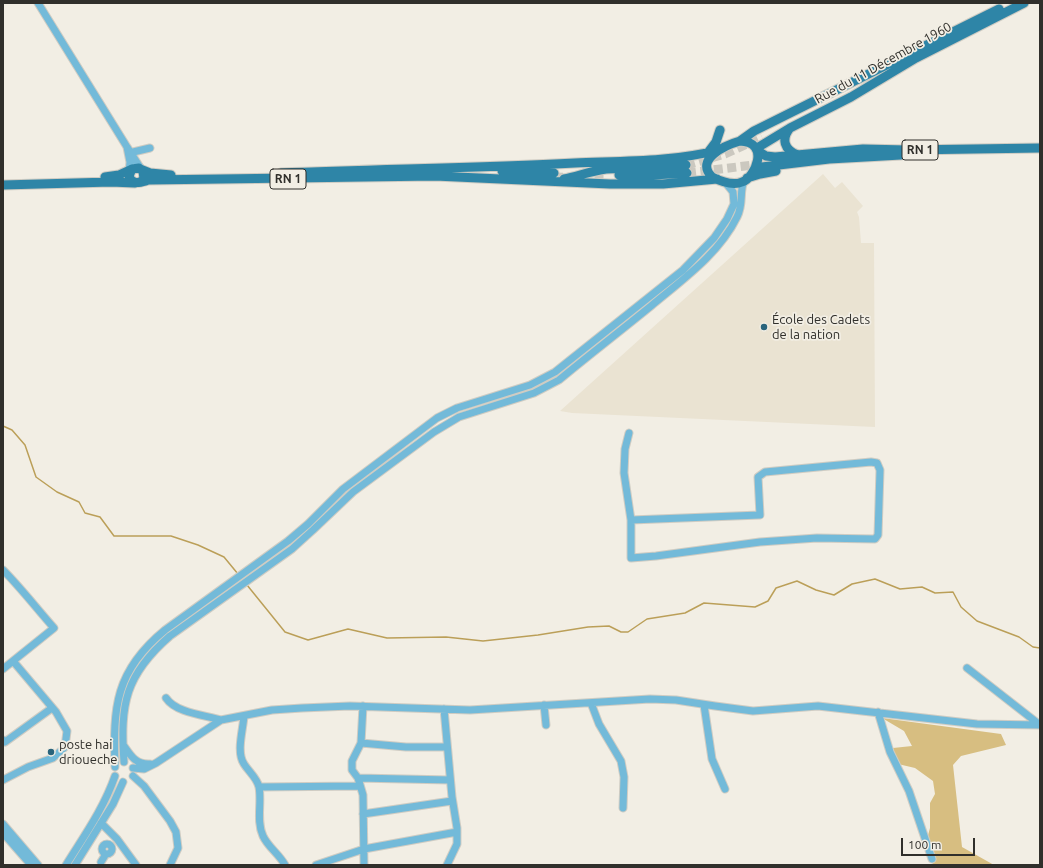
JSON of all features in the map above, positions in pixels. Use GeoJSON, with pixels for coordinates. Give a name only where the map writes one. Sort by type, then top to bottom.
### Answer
{"type":"FeatureCollection","features":[{"type":"Feature","properties":{"kind":"main road","name":"Rue du 11 Décembre 1960"},"geometry":{"type":"LineString","coordinates":[[758,141],[1010,3]]}},
{"type":"Feature","properties":{"kind":"main road","name":"Rue du 11 Décembre 1960"},"geometry":{"type":"LineString","coordinates":[[554,174],[707,154],[740,141],[758,141],[790,128],[851,97],[886,71],[916,58],[1024,3]]}},
{"type":"Feature","properties":{"kind":"main road"},"geometry":{"type":"LineString","coordinates":[[790,128],[785,136],[785,144],[792,153],[799,155]]}},
{"type":"Feature","properties":{"kind":"main road"},"geometry":{"type":"LineString","coordinates":[[707,154],[716,142],[720,130]]}},
{"type":"Feature","properties":{"kind":"main road"},"geometry":{"type":"LineString","coordinates":[[719,150],[709,157],[706,166],[707,172],[721,181],[736,184],[746,180],[757,161],[758,141],[750,143],[740,141]]}},
{"type":"Feature","properties":{"kind":"main road","name":"RN 1"},"geometry":{"type":"LineString","coordinates":[[758,141],[766,156],[775,158],[863,149],[910,153],[1040,151]]}},
{"type":"Feature","properties":{"kind":"main road","name":"RN 1"},"geometry":{"type":"LineString","coordinates":[[746,180],[772,171],[848,162],[894,159],[910,153],[1040,148]]}},
{"type":"Feature","properties":{"kind":"main road"},"geometry":{"type":"LineString","coordinates":[[762,165],[910,153]]}},
{"type":"Feature","properties":{"kind":"main road"},"geometry":{"type":"LineString","coordinates":[[554,174],[573,167],[596,168],[671,164],[687,169]]}},
{"type":"Feature","properties":{"kind":"main road","name":"RN 1"},"geometry":{"type":"LineString","coordinates":[[3,180],[105,177],[120,175],[135,170],[176,175],[252,174],[431,167],[554,174],[663,184],[721,181]]}},
{"type":"Feature","properties":{"kind":"main road"},"geometry":{"type":"LineString","coordinates":[[554,174],[588,172],[607,169],[672,167],[687,169]]}},
{"type":"Feature","properties":{"kind":"main road"},"geometry":{"type":"LineString","coordinates":[[607,176],[640,179],[687,169]]}},
{"type":"Feature","properties":{"kind":"main road"},"geometry":{"type":"LineString","coordinates":[[135,170],[144,176],[138,183],[131,181],[135,170]]}},
{"type":"Feature","properties":{"kind":"main road","name":"RN 1"},"geometry":{"type":"LineString","coordinates":[[3,185],[111,182],[138,183],[149,180],[554,174]]}},
{"type":"Feature","properties":{"kind":"street"},"geometry":{"type":"LineString","coordinates":[[38,3],[129,150],[135,170]]}},
{"type":"Feature","properties":{"kind":"street"},"geometry":{"type":"LineString","coordinates":[[129,150],[150,148]]}},
{"type":"Feature","properties":{"kind":"street"},"geometry":{"type":"LineString","coordinates":[[129,150],[130,162],[135,170]]}},
{"type":"Feature","properties":{"kind":"street"},"geometry":{"type":"LineString","coordinates":[[124,762],[124,717],[128,692],[133,680],[148,656],[170,636],[292,549],[314,530],[348,496],[444,425],[458,417],[480,409],[534,393],[564,375],[689,275],[713,250],[738,216],[742,206],[742,186],[746,180]]}},
{"type":"Feature","properties":{"kind":"street"},"geometry":{"type":"LineString","coordinates":[[66,865],[100,812],[115,776],[114,738],[116,705],[126,677],[142,651],[165,630],[297,534],[343,489],[427,425],[457,408],[520,389],[555,372],[683,270],[714,238],[731,212],[734,204],[734,196],[731,188],[721,181]]}},
{"type":"Feature","properties":{"kind":"street"},"geometry":{"type":"LineString","coordinates":[[629,433],[625,449],[624,473],[631,520],[631,558],[760,542],[817,538],[875,538],[878,535],[880,470],[877,463],[871,462],[765,472],[758,477],[760,515],[631,520]]}},
{"type":"Feature","properties":{"kind":"street"},"geometry":{"type":"LineString","coordinates":[[3,669],[54,628],[4,572]]}},
{"type":"Feature","properties":{"kind":"street"},"geometry":{"type":"LineString","coordinates":[[3,780],[28,767],[53,758],[64,747],[67,731],[56,712],[13,661]]}},
{"type":"Feature","properties":{"kind":"street"},"geometry":{"type":"LineString","coordinates":[[967,668],[1040,725]]}},
{"type":"Feature","properties":{"kind":"street"},"geometry":{"type":"LineString","coordinates":[[166,698],[169,703],[177,709],[221,720]]}},
{"type":"Feature","properties":{"kind":"street"},"geometry":{"type":"LineString","coordinates":[[133,772],[144,769],[156,763],[221,720],[229,717],[272,710],[302,708],[363,706],[470,710],[650,699],[676,700],[753,711],[818,706],[977,724],[1040,725]]}},
{"type":"Feature","properties":{"kind":"street"},"geometry":{"type":"LineString","coordinates":[[591,703],[599,724],[620,761],[624,778],[623,808]]}},
{"type":"Feature","properties":{"kind":"street"},"geometry":{"type":"LineString","coordinates":[[704,705],[712,759],[725,790]]}},
{"type":"Feature","properties":{"kind":"street"},"geometry":{"type":"LineString","coordinates":[[363,706],[361,743],[352,761],[352,770],[358,778],[363,795],[364,865]]}},
{"type":"Feature","properties":{"kind":"street"},"geometry":{"type":"LineString","coordinates":[[544,706],[546,725]]}},
{"type":"Feature","properties":{"kind":"street"},"geometry":{"type":"LineString","coordinates":[[3,740],[5,742],[52,708]]}},
{"type":"Feature","properties":{"kind":"street"},"geometry":{"type":"LineString","coordinates":[[444,709],[452,801],[458,832],[457,844],[447,865]]}},
{"type":"Feature","properties":{"kind":"street"},"geometry":{"type":"LineString","coordinates":[[878,712],[890,752],[910,791],[932,859]]}},
{"type":"Feature","properties":{"kind":"street"},"geometry":{"type":"LineString","coordinates":[[242,716],[241,755],[244,763],[255,778],[259,787],[260,822],[263,836],[281,857],[285,865]]}},
{"type":"Feature","properties":{"kind":"street"},"geometry":{"type":"LineString","coordinates":[[361,743],[406,747],[447,747]]}},
{"type":"Feature","properties":{"kind":"street"},"geometry":{"type":"LineString","coordinates":[[123,745],[138,763],[156,763]]}},
{"type":"Feature","properties":{"kind":"street"},"geometry":{"type":"LineString","coordinates":[[115,767],[120,763],[129,763],[133,772],[170,821],[176,832],[178,848],[170,865]]}},
{"type":"Feature","properties":{"kind":"street"},"geometry":{"type":"LineString","coordinates":[[115,776],[123,782],[130,780],[133,772]]}},
{"type":"Feature","properties":{"kind":"street"},"geometry":{"type":"LineString","coordinates":[[358,778],[450,780]]}},
{"type":"Feature","properties":{"kind":"street"},"geometry":{"type":"LineString","coordinates":[[75,865],[113,804],[123,782]]}},
{"type":"Feature","properties":{"kind":"street"},"geometry":{"type":"LineString","coordinates":[[259,787],[360,786]]}},
{"type":"Feature","properties":{"kind":"street"},"geometry":{"type":"LineString","coordinates":[[363,814],[452,801]]}},
{"type":"Feature","properties":{"kind":"street"},"geometry":{"type":"LineString","coordinates":[[101,823],[113,835],[136,865]]}},
{"type":"Feature","properties":{"kind":"street"},"geometry":{"type":"LineString","coordinates":[[3,824],[38,865]]}},
{"type":"Feature","properties":{"kind":"street"},"geometry":{"type":"LineString","coordinates":[[316,865],[364,849],[458,832]]}},
{"type":"Feature","properties":{"kind":"street"},"geometry":{"type":"LineString","coordinates":[[3,833],[32,865]]}},
{"type":"Feature","properties":{"kind":"street"},"geometry":{"type":"LineString","coordinates":[[101,862],[106,854],[109,854],[112,850],[108,844],[113,835]]}},
{"type":"Feature","properties":{"kind":"street"},"geometry":{"type":"LineString","coordinates":[[126,851],[131,865]]}},
{"type":"Feature","properties":{"kind":"shaded area","name":"École des Cadets de la nation"},"geometry":{"type":"Polygon","coordinates":[[[823,174],[835,188],[842,182],[863,206],[857,212],[859,217],[861,243],[874,243],[875,427],[572,413],[560,411],[823,174]]]}},
{"type":"Feature","properties":{"kind":"shaded area"},"geometry":{"type":"Polygon","coordinates":[[[882,718],[1001,734],[1006,745],[961,756],[953,765],[962,847],[994,865],[933,865],[926,843],[930,828],[930,803],[935,794],[933,781],[915,768],[898,764],[893,748],[912,746],[904,731],[882,718]]]}},
{"type":"Feature","properties":{"kind":"waterway"},"geometry":{"type":"LineString","coordinates":[[3,426],[12,430],[25,445],[36,477],[57,492],[79,502],[85,513],[100,517],[114,536],[171,536],[198,545],[224,557],[238,574]]}},
{"type":"Feature","properties":{"kind":"waterway"},"geometry":{"type":"LineString","coordinates":[[247,585],[285,632],[308,640],[348,629],[387,638],[446,637],[483,641],[538,635],[588,627],[609,626],[621,632],[628,632],[647,619],[685,613],[704,603],[755,607],[768,601],[776,588],[797,581],[816,590],[834,595],[852,584],[875,579],[900,589],[922,587],[935,593],[953,592],[961,607],[977,621],[1019,637],[1033,647],[1040,648]]}},
{"type":"Feature","properties":{"kind":"tunnel"},"geometry":{"type":"LineString","coordinates":[[686,165],[725,154],[762,137]]}},
{"type":"Feature","properties":{"kind":"tunnel"},"geometry":{"type":"LineString","coordinates":[[687,173],[762,164]]}},
{"type":"Feature","properties":{"kind":"tunnel"},"geometry":{"type":"LineString","coordinates":[[554,177],[607,178]]}},
{"type":"Feature","properties":{"kind":"place","name":"École des Cadets de la nation"},"geometry":{"type":"Point","coordinates":[764,327]}},
{"type":"Feature","properties":{"kind":"place","name":"poste hai drioueche"},"geometry":{"type":"Point","coordinates":[51,752]}}]}
